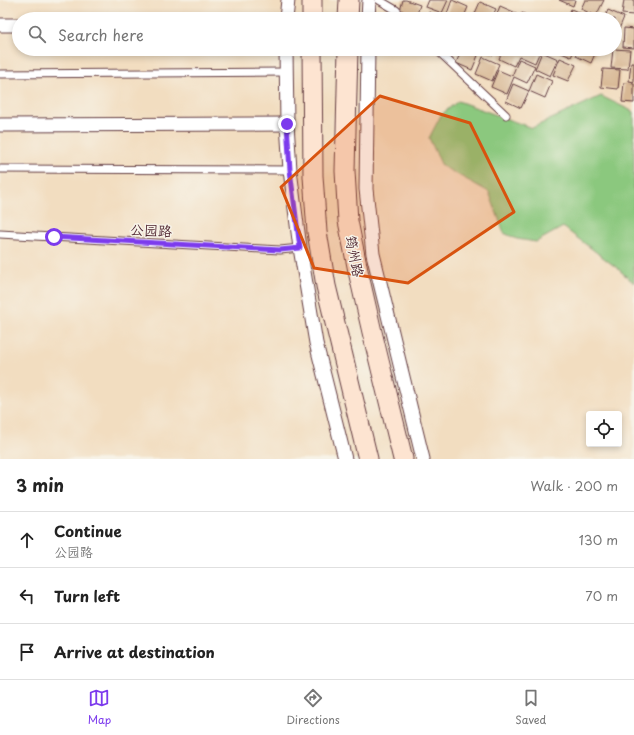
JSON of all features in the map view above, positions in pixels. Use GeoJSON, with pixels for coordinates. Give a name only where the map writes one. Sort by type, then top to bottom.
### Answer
{"type":"FeatureCollection","features":[{"type":"Feature","properties":{"kind":"main road"},"geometry":{"type":"LineString","coordinates":[[312,0],[312,12]]}},
{"type":"Feature","properties":{"kind":"main road"},"geometry":{"type":"LineString","coordinates":[[348,12],[349,0]]}},
{"type":"Feature","properties":{"kind":"main road"},"geometry":{"type":"LineString","coordinates":[[312,56],[313,176],[317,232],[326,286],[368,459]]}},
{"type":"Feature","properties":{"kind":"main road","name":"筠州路"},"geometry":{"type":"LineString","coordinates":[[348,56],[345,171],[348,221],[372,332],[403,459]]}},
{"type":"Feature","properties":{"kind":"street"},"geometry":{"type":"LineString","coordinates":[[287,12],[288,0]]}},
{"type":"Feature","properties":{"kind":"street"},"geometry":{"type":"LineString","coordinates":[[368,12],[369,0]]}},
{"type":"Feature","properties":{"kind":"street"},"geometry":{"type":"LineString","coordinates":[[0,25],[12,25]]}},
{"type":"Feature","properties":{"kind":"street"},"geometry":{"type":"LineString","coordinates":[[286,56],[287,124],[290,170],[300,248],[316,343],[345,459]]}},
{"type":"Feature","properties":{"kind":"street"},"geometry":{"type":"LineString","coordinates":[[368,56],[366,189],[373,254],[423,459]]}},
{"type":"Feature","properties":{"kind":"street"},"geometry":{"type":"LineString","coordinates":[[0,125],[287,124]]}},
{"type":"Feature","properties":{"kind":"lane"},"geometry":{"type":"LineString","coordinates":[[379,0],[398,12]]}},
{"type":"Feature","properties":{"kind":"lane"},"geometry":{"type":"LineString","coordinates":[[443,56],[506,115]]}},
{"type":"Feature","properties":{"kind":"lane"},"geometry":{"type":"LineString","coordinates":[[0,74],[287,72]]}},
{"type":"Feature","properties":{"kind":"lane"},"geometry":{"type":"LineString","coordinates":[[0,169],[290,170]]}},
{"type":"Feature","properties":{"kind":"lane","name":"公园路"},"geometry":{"type":"LineString","coordinates":[[0,234],[280,250],[300,248]]}},
{"type":"Feature","properties":{"kind":"highlighted area"},"geometry":{"type":"Polygon","coordinates":[[[380,96],[470,123],[514,212],[408,283],[314,268],[281,187],[380,96]]]}},
{"type":"Feature","properties":{"kind":"green space"},"geometry":{"type":"Polygon","coordinates":[[[601,96],[634,112],[634,283],[617,268],[563,227],[536,242],[517,239],[504,233],[489,192],[442,166],[429,138],[441,115],[458,101],[532,128],[601,96]]]}},
{"type":"Feature","properties":{"kind":"building"},"geometry":{"type":"Polygon","coordinates":[[[403,0],[420,5],[418,12],[400,11],[403,0]]]}},
{"type":"Feature","properties":{"kind":"building"},"geometry":{"type":"Polygon","coordinates":[[[429,0],[448,0],[442,12],[426,7],[429,0]]]}},
{"type":"Feature","properties":{"kind":"building"},"geometry":{"type":"Polygon","coordinates":[[[452,0],[468,7],[466,12],[448,12],[452,0]]]}},
{"type":"Feature","properties":{"kind":"building"},"geometry":{"type":"Polygon","coordinates":[[[559,0],[575,0],[573,6],[559,0]]]}},
{"type":"Feature","properties":{"kind":"building"},"geometry":{"type":"Polygon","coordinates":[[[585,0],[604,0],[598,12],[587,12],[581,9],[585,0]]]}},
{"type":"Feature","properties":{"kind":"building"},"geometry":{"type":"Polygon","coordinates":[[[624,0],[634,0],[634,15],[622,14],[624,0]]]}},
{"type":"Feature","properties":{"kind":"building"},"geometry":{"type":"Polygon","coordinates":[[[480,2],[496,9],[494,12],[476,12],[480,2]]]}},
{"type":"Feature","properties":{"kind":"building"},"geometry":{"type":"Polygon","coordinates":[[[500,6],[514,12],[498,12],[500,6]]]}},
{"type":"Feature","properties":{"kind":"building"},"geometry":{"type":"Polygon","coordinates":[[[571,9],[578,12],[570,12],[571,9]]]}},
{"type":"Feature","properties":{"kind":"building"},"geometry":{"type":"Polygon","coordinates":[[[624,28],[634,29],[634,48],[623,47],[624,28]]]}},
{"type":"Feature","properties":{"kind":"building"},"geometry":{"type":"Polygon","coordinates":[[[622,50],[630,50],[628,69],[611,68],[612,56],[622,56],[622,50]]]}},
{"type":"Feature","properties":{"kind":"building"},"geometry":{"type":"Polygon","coordinates":[[[459,56],[478,56],[472,70],[456,63],[459,56]]]}},
{"type":"Feature","properties":{"kind":"building"},"geometry":{"type":"Polygon","coordinates":[[[500,56],[519,56],[514,66],[499,59],[500,56]]]}},
{"type":"Feature","properties":{"kind":"building"},"geometry":{"type":"Polygon","coordinates":[[[519,56],[538,56],[535,63],[519,56]]]}},
{"type":"Feature","properties":{"kind":"building"},"geometry":{"type":"Polygon","coordinates":[[[540,56],[551,56],[558,59],[550,76],[535,69],[540,56]]]}},
{"type":"Feature","properties":{"kind":"building"},"geometry":{"type":"Polygon","coordinates":[[[576,56],[594,56],[591,63],[576,56]]]}},
{"type":"Feature","properties":{"kind":"building"},"geometry":{"type":"Polygon","coordinates":[[[483,57],[499,64],[492,81],[476,74],[483,57]]]}},
{"type":"Feature","properties":{"kind":"building"},"geometry":{"type":"Polygon","coordinates":[[[560,58],[576,65],[568,81],[553,75],[560,58]]]}},
{"type":"Feature","properties":{"kind":"building"},"geometry":{"type":"Polygon","coordinates":[[[519,59],[535,66],[527,83],[514,77],[507,94],[491,87],[498,70],[512,76],[519,59]]]}},
{"type":"Feature","properties":{"kind":"building"},"geometry":{"type":"Polygon","coordinates":[[[631,63],[634,63],[634,82],[629,81],[631,63]]]}},
{"type":"Feature","properties":{"kind":"building"},"geometry":{"type":"Polygon","coordinates":[[[603,69],[620,70],[618,89],[601,87],[603,69]]]}},
{"type":"Feature","properties":{"kind":"building"},"geometry":{"type":"Polygon","coordinates":[[[536,74],[552,81],[545,98],[529,91],[536,74]]]}},
{"type":"Feature","properties":{"kind":"building"},"geometry":{"type":"Polygon","coordinates":[[[624,83],[634,84],[634,103],[622,102],[624,83]]]}},
{"type":"Feature","properties":{"kind":"building"},"geometry":{"type":"Polygon","coordinates":[[[513,84],[529,91],[521,108],[506,101],[513,84]]]}},
{"type":"Feature","properties":{"kind":"route"},"geometry":{"type":"LineString","coordinates":[[54,237],[280,250],[300,248],[290,170],[287,124]]}}]}
